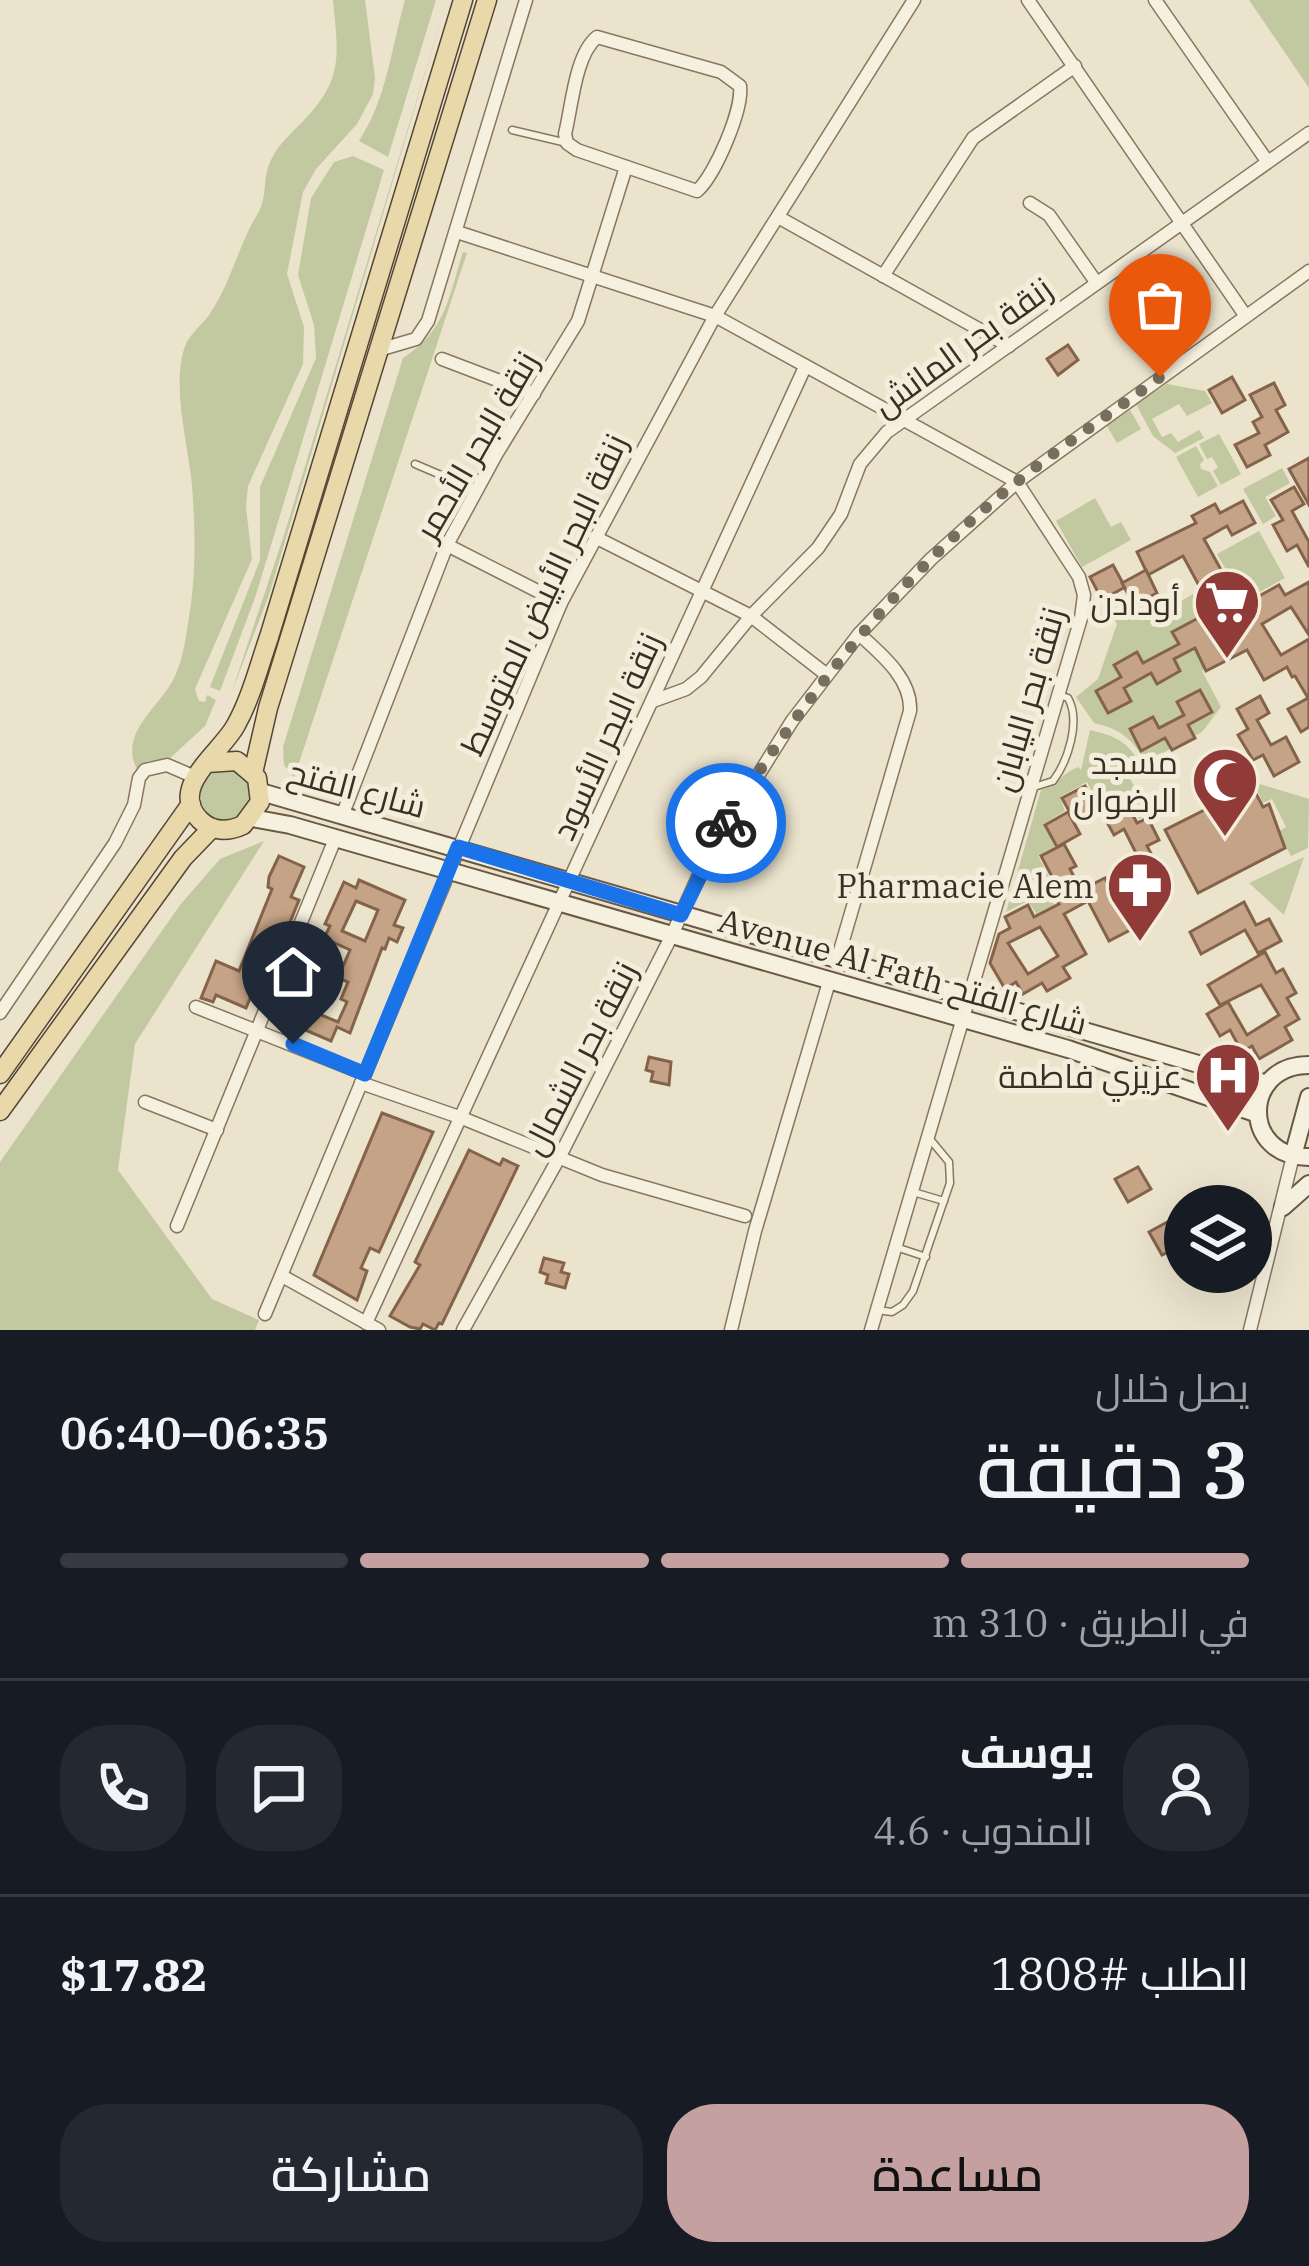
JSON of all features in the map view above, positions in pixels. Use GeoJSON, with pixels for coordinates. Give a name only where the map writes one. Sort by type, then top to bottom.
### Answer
{"type":"FeatureCollection","features":[{"type":"Feature","properties":{"kind":"main road"},"geometry":{"type":"LineString","coordinates":[[463,0],[269,637],[238,723],[190,788],[190,804],[212,828],[233,830],[252,818],[261,792],[253,772],[268,708],[488,0]]}},
{"type":"Feature","properties":{"kind":"main road"},"geometry":{"type":"LineString","coordinates":[[201,770],[226,759],[253,772]]}},
{"type":"Feature","properties":{"kind":"main road"},"geometry":{"type":"LineString","coordinates":[[0,1074],[190,804]]}},
{"type":"Feature","properties":{"kind":"main road"},"geometry":{"type":"LineString","coordinates":[[0,1112],[183,858],[212,828]]}},
{"type":"Feature","properties":{"kind":"street"},"geometry":{"type":"LineString","coordinates":[[382,349],[409,342],[425,328],[526,0]]}},
{"type":"Feature","properties":{"kind":"street","name":"زنقة البحر الأبيض المتوسط"},"geometry":{"type":"LineString","coordinates":[[265,1314],[561,603],[715,316],[914,0]]}},
{"type":"Feature","properties":{"kind":"street"},"geometry":{"type":"LineString","coordinates":[[1028,0],[1245,315]]}},
{"type":"Feature","properties":{"kind":"street"},"geometry":{"type":"LineString","coordinates":[[1159,1],[1268,161]]}},
{"type":"Feature","properties":{"kind":"street"},"geometry":{"type":"LineString","coordinates":[[598,37],[722,72],[736,81],[740,105],[702,188],[691,191],[567,143],[565,134],[580,73],[589,45],[598,37]]}},
{"type":"Feature","properties":{"kind":"street"},"geometry":{"type":"LineString","coordinates":[[883,276],[973,138],[1075,66]]}},
{"type":"Feature","properties":{"kind":"street","name":"زنقة بحر المانش"},"geometry":{"type":"LineString","coordinates":[[653,700],[686,689],[700,677],[832,530],[860,464],[876,443],[1309,133]]}},
{"type":"Feature","properties":{"kind":"street","name":"زنقة البحر الأحمر"},"geometry":{"type":"LineString","coordinates":[[342,816],[447,544],[578,321],[626,167]]}},
{"type":"Feature","properties":{"kind":"street"},"geometry":{"type":"LineString","coordinates":[[1030,203],[1056,224],[1096,282]]}},
{"type":"Feature","properties":{"kind":"street"},"geometry":{"type":"LineString","coordinates":[[778,217],[1009,346]]}},
{"type":"Feature","properties":{"kind":"street","name":"زنقة بحر اليابان"},"geometry":{"type":"LineString","coordinates":[[457,232],[715,316],[1017,482],[1082,584],[1081,618],[871,1330]]}},
{"type":"Feature","properties":{"kind":"street","name":"زنقة بحر الشمال"},"geometry":{"type":"LineString","coordinates":[[463,1330],[560,1156],[724,827],[827,674],[931,560],[1017,482],[1309,271]]}},
{"type":"Feature","properties":{"kind":"street"},"geometry":{"type":"LineString","coordinates":[[442,359],[534,394]]}},
{"type":"Feature","properties":{"kind":"street","name":"زنقة البحر الأسود"},"geometry":{"type":"LineString","coordinates":[[372,1326],[805,367]]}},
{"type":"Feature","properties":{"kind":"street"},"geometry":{"type":"LineString","coordinates":[[595,537],[751,616],[827,674]]}},
{"type":"Feature","properties":{"kind":"street"},"geometry":{"type":"LineString","coordinates":[[447,544],[561,603]]}},
{"type":"Feature","properties":{"kind":"street"},"geometry":{"type":"LineString","coordinates":[[836,961],[910,711],[908,692],[892,666],[860,634]]}},
{"type":"Feature","properties":{"kind":"street"},"geometry":{"type":"LineString","coordinates":[[1,1011],[121,832],[134,805],[139,778],[146,770],[167,765],[201,770]]}},
{"type":"Feature","properties":{"kind":"street","name":"شارع الفتح"},"geometry":{"type":"LineString","coordinates":[[261,792],[1267,1084]]}},
{"type":"Feature","properties":{"kind":"street","name":"Avenue Al Fath شارع الفتح"},"geometry":{"type":"LineString","coordinates":[[252,818],[1068,1049],[1258,1114]]}},
{"type":"Feature","properties":{"kind":"street"},"geometry":{"type":"LineString","coordinates":[[176,1226],[335,839]]}},
{"type":"Feature","properties":{"kind":"street"},"geometry":{"type":"LineString","coordinates":[[731,1330],[755,1231],[829,982]]}},
{"type":"Feature","properties":{"kind":"street"},"geometry":{"type":"LineString","coordinates":[[196,1007],[602,1175],[745,1216],[755,1231]]}},
{"type":"Feature","properties":{"kind":"street"},"geometry":{"type":"LineString","coordinates":[[1301,1156],[1271,1144],[1258,1114],[1267,1084],[1289,1067],[1309,1065]]}},
{"type":"Feature","properties":{"kind":"street"},"geometry":{"type":"LineString","coordinates":[[1250,1330],[1301,1156],[1309,1097]]}},
{"type":"Feature","properties":{"kind":"street"},"geometry":{"type":"LineString","coordinates":[[146,1102],[217,1130]]}},
{"type":"Feature","properties":{"kind":"street"},"geometry":{"type":"LineString","coordinates":[[1283,1207],[1309,1184]]}},
{"type":"Feature","properties":{"kind":"street"},"geometry":{"type":"LineString","coordinates":[[745,1216],[762,1209]]}},
{"type":"Feature","properties":{"kind":"street"},"geometry":{"type":"LineString","coordinates":[[282,1276],[372,1326]]}},
{"type":"Feature","properties":{"kind":"lane"},"geometry":{"type":"LineString","coordinates":[[512,130],[567,143]]}},
{"type":"Feature","properties":{"kind":"lane"},"geometry":{"type":"LineString","coordinates":[[415,464],[476,490]]}},
{"type":"Feature","properties":{"kind":"lane"},"geometry":{"type":"LineString","coordinates":[[1030,787],[1053,782],[1066,752],[1074,709],[1068,698],[1058,695]]}},
{"type":"Feature","properties":{"kind":"lane"},"geometry":{"type":"LineString","coordinates":[[878,1310],[892,1312],[909,1299],[945,1202],[952,1172],[945,1153],[928,1137]]}},
{"type":"Feature","properties":{"kind":"lane"},"geometry":{"type":"LineString","coordinates":[[913,1192],[945,1202]]}},
{"type":"Feature","properties":{"kind":"lane"},"geometry":{"type":"LineString","coordinates":[[896,1247],[926,1257]]}},
{"type":"Feature","properties":{"kind":"green space"},"geometry":{"type":"Polygon","coordinates":[[[333,0],[365,0],[373,94],[357,124],[316,169],[303,192],[287,274],[304,327],[303,364],[248,486],[252,559],[195,689],[199,701],[205,702],[207,695],[216,700],[205,726],[168,760],[147,761],[138,771],[133,744],[143,720],[175,676],[191,604],[192,485],[180,399],[184,349],[224,288],[261,207],[274,154],[318,104],[333,77],[337,50],[333,0]]]}},
{"type":"Feature","properties":{"kind":"green space"},"geometry":{"type":"Polygon","coordinates":[[[405,0],[436,0],[388,157],[359,141],[382,90],[405,0]]]}},
{"type":"Feature","properties":{"kind":"green space"},"geometry":{"type":"Polygon","coordinates":[[[447,0],[269,595],[231,694],[285,532],[447,0]]]}},
{"type":"Feature","properties":{"kind":"green space"},"geometry":{"type":"Polygon","coordinates":[[[1249,0],[1309,0],[1309,88],[1249,0]]]}},
{"type":"Feature","properties":{"kind":"green space"},"geometry":{"type":"Polygon","coordinates":[[[353,156],[384,170],[256,595],[220,691],[210,687],[260,560],[260,487],[316,358],[314,325],[298,275],[311,198],[334,162],[353,156]]]}},
{"type":"Feature","properties":{"kind":"green space"},"geometry":{"type":"Polygon","coordinates":[[[463,252],[467,253],[294,778],[284,765],[283,747],[403,358],[437,325],[463,252]]]}},
{"type":"Feature","properties":{"kind":"green space"},"geometry":{"type":"Polygon","coordinates":[[[1167,384],[1205,391],[1212,403],[1187,416],[1179,404],[1152,419],[1162,437],[1171,433],[1178,442],[1199,430],[1204,438],[1175,453],[1153,436],[1136,404],[1167,384]]]}},
{"type":"Feature","properties":{"kind":"green space"},"geometry":{"type":"Polygon","coordinates":[[[1130,410],[1141,429],[1117,443],[1107,426],[1130,410]]]}},
{"type":"Feature","properties":{"kind":"green space"},"geometry":{"type":"Polygon","coordinates":[[[1219,434],[1241,474],[1221,485],[1213,471],[1218,467],[1199,444],[1219,434]]]}},
{"type":"Feature","properties":{"kind":"green space"},"geometry":{"type":"Polygon","coordinates":[[[1196,446],[1204,460],[1201,469],[1210,472],[1218,486],[1198,497],[1176,457],[1196,446]]]}},
{"type":"Feature","properties":{"kind":"green space"},"geometry":{"type":"Polygon","coordinates":[[[1282,468],[1290,483],[1265,497],[1276,516],[1263,524],[1243,489],[1282,468]]]}},
{"type":"Feature","properties":{"kind":"green space"},"geometry":{"type":"Polygon","coordinates":[[[1095,498],[1111,527],[1121,522],[1131,540],[1082,567],[1056,521],[1095,498]]]}},
{"type":"Feature","properties":{"kind":"green space"},"geometry":{"type":"Polygon","coordinates":[[[1259,531],[1285,578],[1254,595],[1260,607],[1235,621],[1239,630],[1228,637],[1218,619],[1245,603],[1217,554],[1259,531]]]}},
{"type":"Feature","properties":{"kind":"green space"},"geometry":{"type":"Polygon","coordinates":[[[1193,594],[1230,655],[1202,671],[1221,707],[1202,732],[1146,762],[1125,736],[1094,723],[1076,697],[1098,679],[1117,624],[1108,610],[1151,619],[1193,594]]]}},
{"type":"Feature","properties":{"kind":"green space"},"geometry":{"type":"Polygon","coordinates":[[[1090,730],[1117,739],[1133,753],[1137,759],[1128,775],[1149,813],[1139,819],[1126,796],[1101,809],[1087,782],[1060,797],[1065,811],[1043,824],[1055,847],[1038,856],[1054,886],[1047,891],[1055,906],[1037,915],[1028,901],[1006,912],[1041,790],[1078,767],[1081,770],[1090,730]]]}},
{"type":"Feature","properties":{"kind":"green space"},"geometry":{"type":"Polygon","coordinates":[[[225,769],[243,777],[251,795],[243,813],[225,821],[207,813],[199,795],[207,777],[225,769]]]}},
{"type":"Feature","properties":{"kind":"green space"},"geometry":{"type":"Polygon","coordinates":[[[1255,786],[1309,799],[1308,848],[1291,856],[1278,832],[1286,827],[1272,799],[1263,803],[1255,786]]]}},
{"type":"Feature","properties":{"kind":"green space"},"geometry":{"type":"Polygon","coordinates":[[[264,841],[135,1044],[118,1170],[212,1299],[259,1320],[255,1330],[0,1330],[0,1162],[180,905],[220,859],[264,841]]]}},
{"type":"Feature","properties":{"kind":"green space"},"geometry":{"type":"Polygon","coordinates":[[[1304,857],[1284,915],[1249,883],[1304,857]]]}},
{"type":"Feature","properties":{"kind":"building"},"geometry":{"type":"Polygon","coordinates":[[[1068,345],[1078,360],[1058,375],[1047,359],[1068,345]]]}},
{"type":"Feature","properties":{"kind":"building"},"geometry":{"type":"Polygon","coordinates":[[[1232,377],[1245,400],[1222,413],[1209,390],[1232,377]]]}},
{"type":"Feature","properties":{"kind":"building"},"geometry":{"type":"Polygon","coordinates":[[[1274,383],[1285,405],[1276,410],[1288,432],[1265,445],[1270,455],[1247,467],[1235,445],[1259,433],[1253,422],[1262,417],[1250,395],[1274,383]]]}},
{"type":"Feature","properties":{"kind":"building"},"geometry":{"type":"Polygon","coordinates":[[[1309,458],[1309,505],[1289,469],[1309,458]]]}},
{"type":"Feature","properties":{"kind":"building"},"geometry":{"type":"Polygon","coordinates":[[[1294,487],[1304,504],[1292,511],[1309,542],[1309,567],[1297,545],[1287,551],[1273,525],[1283,520],[1271,500],[1294,487]]]}},
{"type":"Feature","properties":{"kind":"building"},"geometry":{"type":"Polygon","coordinates":[[[1243,501],[1255,523],[1232,535],[1227,526],[1204,539],[1241,606],[1279,585],[1285,595],[1309,582],[1309,635],[1291,607],[1262,624],[1281,655],[1309,639],[1309,727],[1301,732],[1288,709],[1308,698],[1295,676],[1287,667],[1264,680],[1247,650],[1206,671],[1195,648],[1174,659],[1180,671],[1157,684],[1151,673],[1124,688],[1131,701],[1108,713],[1096,691],[1121,677],[1114,665],[1137,652],[1143,663],[1179,644],[1172,632],[1206,614],[1221,643],[1243,631],[1230,609],[1216,617],[1183,556],[1148,575],[1137,552],[1196,523],[1192,516],[1215,504],[1220,513],[1243,501]]]}},
{"type":"Feature","properties":{"kind":"building"},"geometry":{"type":"Polygon","coordinates":[[[1113,565],[1125,587],[1102,600],[1090,577],[1113,565]]]}},
{"type":"Feature","properties":{"kind":"building"},"geometry":{"type":"Polygon","coordinates":[[[1146,570],[1157,593],[1134,605],[1122,583],[1146,570]]]}},
{"type":"Feature","properties":{"kind":"building"},"geometry":{"type":"Polygon","coordinates":[[[1200,690],[1212,712],[1188,725],[1195,738],[1172,750],[1165,738],[1141,751],[1130,729],[1153,717],[1159,728],[1184,715],[1177,702],[1200,690]]]}},
{"type":"Feature","properties":{"kind":"building"},"geometry":{"type":"Polygon","coordinates":[[[1260,696],[1269,713],[1257,720],[1271,745],[1286,737],[1299,762],[1274,776],[1263,755],[1253,760],[1238,735],[1248,729],[1237,709],[1260,696]]]}},
{"type":"Feature","properties":{"kind":"building"},"geometry":{"type":"Polygon","coordinates":[[[1085,786],[1097,808],[1074,820],[1062,798],[1085,786]]]}},
{"type":"Feature","properties":{"kind":"building","name":"مسجد الرضوان"},"geometry":{"type":"Polygon","coordinates":[[[1252,786],[1263,807],[1269,804],[1285,848],[1198,893],[1165,830],[1252,786]]]}},
{"type":"Feature","properties":{"kind":"building"},"geometry":{"type":"Polygon","coordinates":[[[1125,800],[1137,823],[1148,818],[1159,840],[1147,846],[1159,869],[1136,882],[1124,859],[1136,853],[1124,829],[1114,835],[1102,813],[1125,800]]]}},
{"type":"Feature","properties":{"kind":"building"},"geometry":{"type":"Polygon","coordinates":[[[1068,812],[1080,834],[1057,847],[1045,825],[1068,812]]]}},
{"type":"Feature","properties":{"kind":"building"},"geometry":{"type":"Polygon","coordinates":[[[1064,844],[1076,866],[1070,869],[1081,890],[1105,878],[1132,929],[1109,941],[1088,901],[1064,914],[1086,954],[1063,967],[1070,978],[1047,991],[1042,983],[1023,994],[1016,982],[1005,989],[990,963],[999,934],[1010,928],[1005,917],[1028,905],[1034,917],[1059,904],[1052,891],[1058,888],[1041,856],[1064,844]],[[1040,927],[1008,943],[1028,974],[1058,956],[1040,927]]]}},
{"type":"Feature","properties":{"kind":"building"},"geometry":{"type":"Polygon","coordinates":[[[279,856],[304,867],[291,897],[299,900],[266,981],[258,979],[246,1008],[216,995],[213,1002],[201,998],[216,961],[239,971],[272,889],[269,877],[279,856]]]}},
{"type":"Feature","properties":{"kind":"building"},"geometry":{"type":"Polygon","coordinates":[[[359,880],[405,900],[394,925],[403,928],[397,942],[389,938],[382,948],[350,1033],[337,1027],[331,1041],[298,1027],[300,1022],[287,1016],[309,966],[328,974],[321,991],[315,988],[307,1009],[338,1022],[347,1002],[341,999],[348,982],[338,978],[350,950],[324,938],[330,926],[325,924],[344,882],[356,888],[359,880]],[[356,901],[342,931],[365,941],[378,910],[356,901]]]}},
{"type":"Feature","properties":{"kind":"building"},"geometry":{"type":"Polygon","coordinates":[[[1244,902],[1256,925],[1269,919],[1281,941],[1258,953],[1245,930],[1201,954],[1190,932],[1244,902]]]}},
{"type":"Feature","properties":{"kind":"building"},"geometry":{"type":"Polygon","coordinates":[[[1265,952],[1276,973],[1283,969],[1296,993],[1287,998],[1299,1019],[1285,1027],[1292,1040],[1259,1059],[1252,1046],[1242,1052],[1230,1030],[1220,1036],[1207,1014],[1228,1002],[1247,1035],[1279,1015],[1261,985],[1220,1005],[1208,985],[1265,952]]]}},
{"type":"Feature","properties":{"kind":"building"},"geometry":{"type":"Polygon","coordinates":[[[649,1057],[671,1062],[669,1085],[651,1081],[653,1072],[646,1070],[649,1057]]]}},
{"type":"Feature","properties":{"kind":"building"},"geometry":{"type":"Polygon","coordinates":[[[382,1113],[433,1132],[379,1252],[370,1248],[361,1268],[367,1271],[357,1300],[314,1275],[382,1113]]]}},
{"type":"Feature","properties":{"kind":"building"},"geometry":{"type":"Polygon","coordinates":[[[469,1150],[500,1165],[503,1159],[518,1166],[442,1324],[435,1330],[423,1324],[420,1329],[410,1327],[390,1316],[420,1265],[415,1262],[469,1150]]]}},
{"type":"Feature","properties":{"kind":"building"},"geometry":{"type":"Polygon","coordinates":[[[1138,1167],[1151,1189],[1128,1202],[1115,1179],[1138,1167]]]}},
{"type":"Feature","properties":{"kind":"building"},"geometry":{"type":"Polygon","coordinates":[[[1164,1224],[1164,1254],[1162,1255],[1149,1232],[1164,1224]]]}},
{"type":"Feature","properties":{"kind":"building"},"geometry":{"type":"Polygon","coordinates":[[[544,1258],[564,1263],[561,1272],[569,1274],[565,1288],[546,1283],[548,1275],[540,1272],[544,1258]]]}},
{"type":"Feature","properties":{"kind":"way so far"},"geometry":{"type":"LineString","coordinates":[[726,823],[792,721],[889,602],[1017,482],[1160,377]]}},
{"type":"Feature","properties":{"kind":"place","name":"أودادن"},"geometry":{"type":"Point","coordinates":[1227,661]}},
{"type":"Feature","properties":{"kind":"place","name":"مسجد الرضوان"},"geometry":{"type":"Point","coordinates":[1225,839]}},
{"type":"Feature","properties":{"kind":"place","name":"Pharmacie Alem"},"geometry":{"type":"Point","coordinates":[1140,944]}},
{"type":"Feature","properties":{"kind":"place","name":"عزيزي فاطمة"},"geometry":{"type":"Point","coordinates":[1228,1134]}},
{"type":"Feature","properties":{"kind":"route"},"geometry":{"type":"LineString","coordinates":[[293,1044],[365,1074],[458,847],[681,915],[726,823]]}}]}
